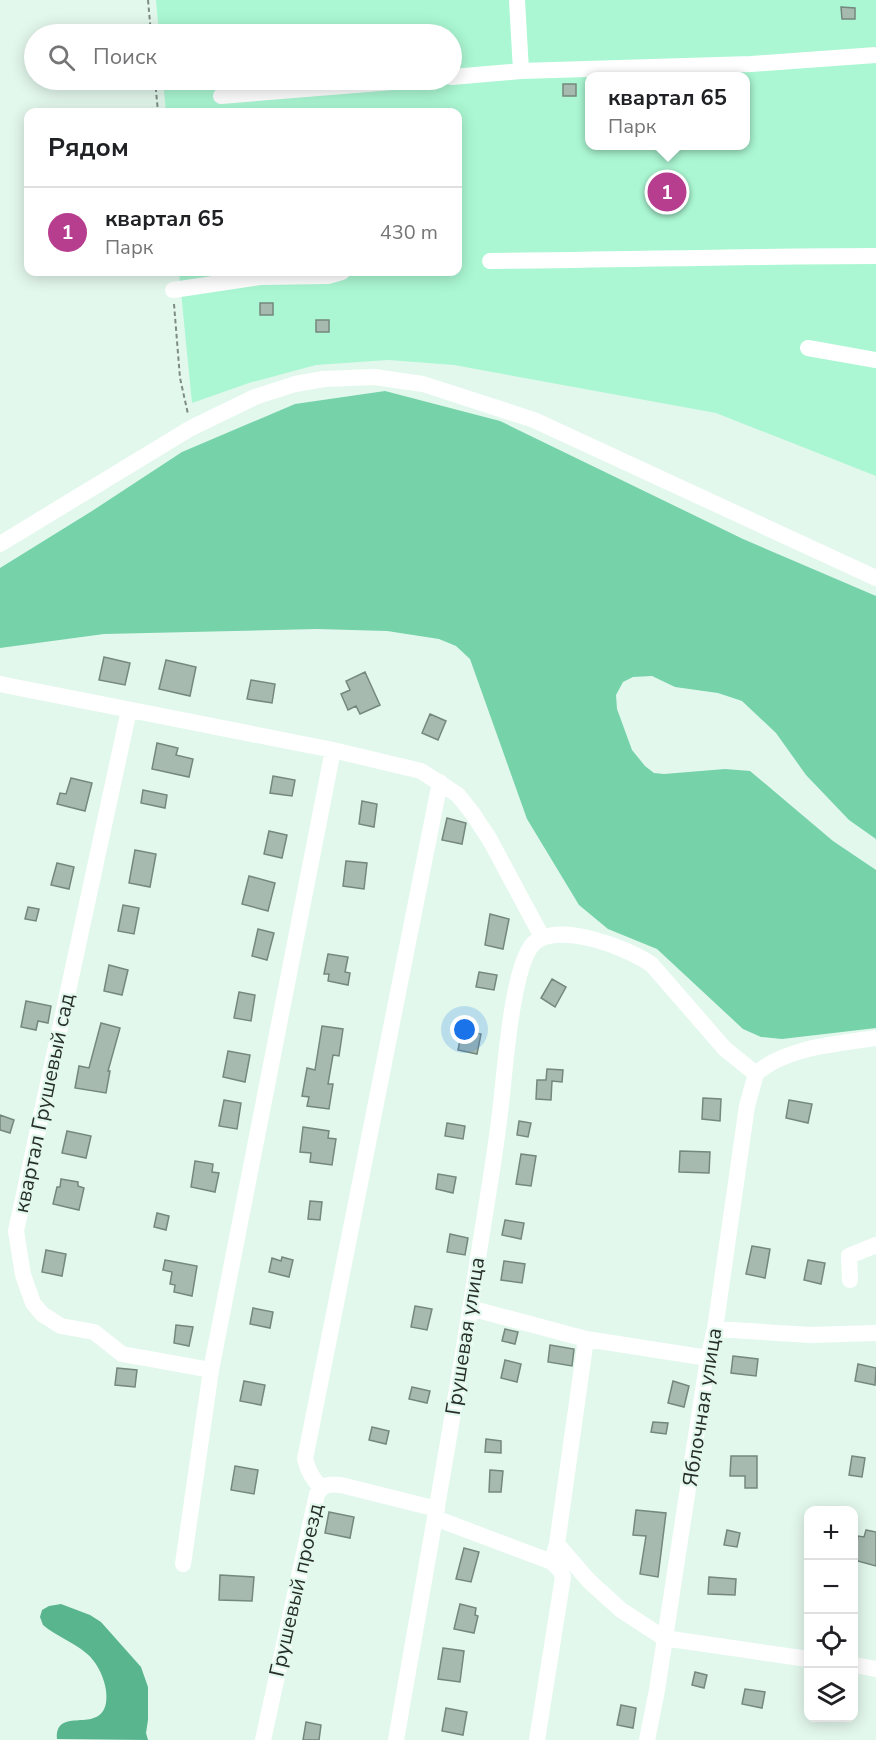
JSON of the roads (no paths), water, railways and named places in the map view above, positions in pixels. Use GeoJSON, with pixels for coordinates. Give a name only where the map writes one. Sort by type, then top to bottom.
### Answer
{"type":"FeatureCollection","features":[{"type":"Feature","properties":{"kind":"street"},"geometry":{"type":"LineString","coordinates":[[517,0],[521,71]]}},
{"type":"Feature","properties":{"kind":"street"},"geometry":{"type":"LineString","coordinates":[[462,76],[521,71],[751,64],[876,55]]}},
{"type":"Feature","properties":{"kind":"street"},"geometry":{"type":"LineString","coordinates":[[221,96],[294,90]]}},
{"type":"Feature","properties":{"kind":"street"},"geometry":{"type":"LineString","coordinates":[[490,261],[876,256]]}},
{"type":"Feature","properties":{"kind":"street"},"geometry":{"type":"LineString","coordinates":[[173,290],[242,279],[328,276]]}},
{"type":"Feature","properties":{"kind":"street"},"geometry":{"type":"LineString","coordinates":[[808,348],[876,360]]}},
{"type":"Feature","properties":{"kind":"street"},"geometry":{"type":"LineString","coordinates":[[0,544],[191,428],[255,396],[324,378],[374,377],[423,384],[534,420],[876,578]]}},
{"type":"Feature","properties":{"kind":"street"},"geometry":{"type":"LineString","coordinates":[[0,684],[333,750],[421,771],[458,795],[490,840],[542,937],[557,934],[575,936],[642,957],[652,965],[726,1049],[756,1074],[764,1066],[784,1056],[830,1045],[876,1038]]}},
{"type":"Feature","properties":{"kind":"street","name":"квартал Грушевый сад"},"geometry":{"type":"LineString","coordinates":[[129,710],[16,1231],[17,1245],[23,1275],[33,1303],[42,1314],[62,1326],[94,1332],[122,1354],[211,1370]]}},
{"type":"Feature","properties":{"kind":"street"},"geometry":{"type":"LineString","coordinates":[[183,1564],[211,1370],[333,750]]}},
{"type":"Feature","properties":{"kind":"street"},"geometry":{"type":"LineString","coordinates":[[321,1487],[307,1470],[305,1459],[440,782]]}},
{"type":"Feature","properties":{"kind":"street","name":"Грушевая улица"},"geometry":{"type":"LineString","coordinates":[[396,1740],[470,1308],[499,1119],[514,996],[532,946],[542,937]]}},
{"type":"Feature","properties":{"kind":"street","name":"Яблочная улица"},"geometry":{"type":"LineString","coordinates":[[647,1740],[708,1358],[715,1329],[747,1106],[756,1074]]}},
{"type":"Feature","properties":{"kind":"street"},"geometry":{"type":"LineString","coordinates":[[850,1281],[849,1256],[876,1245]]}},
{"type":"Feature","properties":{"kind":"street"},"geometry":{"type":"LineString","coordinates":[[470,1308],[586,1339],[708,1358]]}},
{"type":"Feature","properties":{"kind":"street"},"geometry":{"type":"LineString","coordinates":[[715,1329],[810,1335],[876,1334]]}},
{"type":"Feature","properties":{"kind":"street"},"geometry":{"type":"LineString","coordinates":[[537,1740],[563,1577],[552,1562],[557,1544],[586,1339]]}},
{"type":"Feature","properties":{"kind":"street","name":"Грушевый проезд"},"geometry":{"type":"LineString","coordinates":[[263,1740],[317,1494],[321,1487],[331,1484],[341,1485],[436,1514],[552,1562]]}},
{"type":"Feature","properties":{"kind":"street"},"geometry":{"type":"LineString","coordinates":[[557,1544],[589,1581],[613,1603],[664,1638],[804,1658]]}},
{"type":"Feature","properties":{"kind":"street"},"geometry":{"type":"LineString","coordinates":[[858,1666],[876,1670]]}},
{"type":"Feature","properties":{"kind":"place","name":"квартал 65"},"geometry":{"type":"Point","coordinates":[667,192]}}]}
